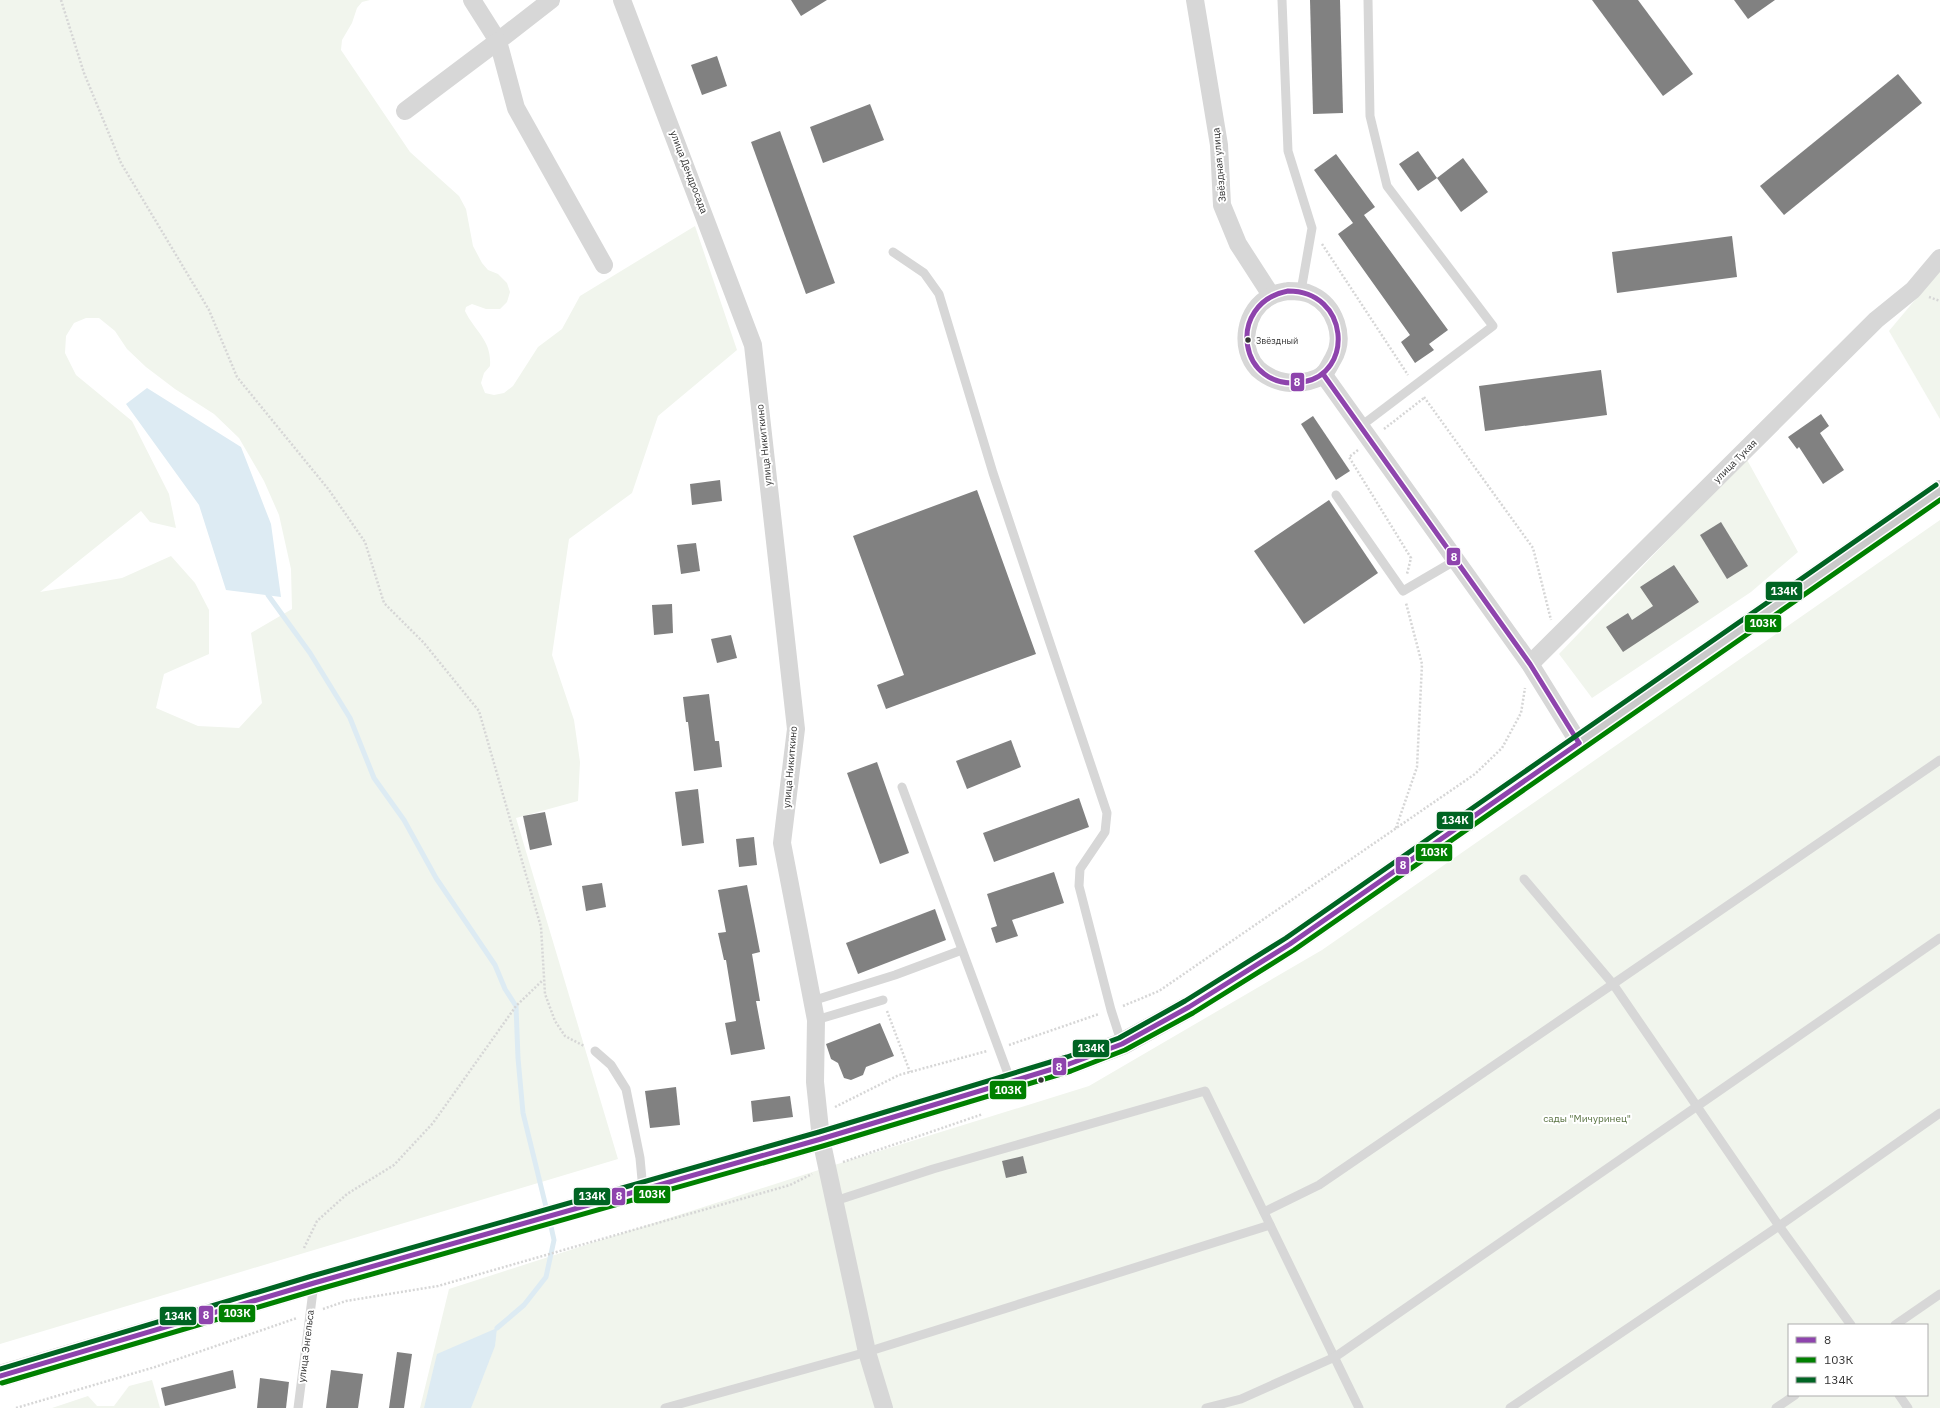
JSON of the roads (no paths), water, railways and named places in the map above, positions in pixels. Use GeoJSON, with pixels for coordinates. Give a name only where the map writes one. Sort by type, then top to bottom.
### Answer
{"type":"FeatureCollection","features":[{"type":"Feature","properties":{"kind":"main road"},"geometry":{"type":"LineString","coordinates":[[0,1376],[314,1284],[821,1139],[1069,1064],[1122,1044],[1189,1007],[1290,944],[1940,491]]}},
{"type":"Feature","properties":{"kind":"street"},"geometry":{"type":"LineString","coordinates":[[472,0],[498,41],[516,108],[604,265]]}},
{"type":"Feature","properties":{"kind":"street"},"geometry":{"type":"LineString","coordinates":[[405,111],[551,0]]}},
{"type":"Feature","properties":{"kind":"street","name":"улица Дендросада"},"geometry":{"type":"LineString","coordinates":[[622,0],[753,344]]}},
{"type":"Feature","properties":{"kind":"street","name":"Звёздная улица"},"geometry":{"type":"LineString","coordinates":[[1194,0],[1219,145],[1222,205],[1238,244],[1271,295]]}},
{"type":"Feature","properties":{"kind":"street","name":"улица Тукая"},"geometry":{"type":"LineString","coordinates":[[1530,664],[1876,320],[1913,290],[1940,258]]}},
{"type":"Feature","properties":{"kind":"street"},"geometry":{"type":"LineString","coordinates":[[1288,291],[1301,291],[1313,295],[1325,304],[1337,324],[1338,344],[1335,356],[1323,374],[1311,380],[1297,383],[1283,382],[1270,378],[1258,368],[1250,356],[1246,339],[1248,323],[1253,312],[1271,295],[1288,291]]}},
{"type":"Feature","properties":{"kind":"street","name":"улица Никиткино"},"geometry":{"type":"LineString","coordinates":[[753,344],[796,729],[782,843],[816,1020],[815,1082],[821,1139],[867,1352],[884,1408]]}},
{"type":"Feature","properties":{"kind":"street"},"geometry":{"type":"LineString","coordinates":[[1323,374],[1530,664],[1579,743]]}},
{"type":"Feature","properties":{"kind":"lane"},"geometry":{"type":"LineString","coordinates":[[1282,0],[1288,151],[1312,228],[1301,291]]}},
{"type":"Feature","properties":{"kind":"lane"},"geometry":{"type":"LineString","coordinates":[[1366,433],[1416,385],[1493,326],[1387,186],[1370,116],[1368,0]]}},
{"type":"Feature","properties":{"kind":"lane"},"geometry":{"type":"LineString","coordinates":[[893,252],[924,273],[939,294],[993,472],[1107,813],[1105,832],[1080,869],[1079,886],[1111,1010],[1122,1044]]}},
{"type":"Feature","properties":{"kind":"lane"},"geometry":{"type":"LineString","coordinates":[[1336,495],[1403,591],[1456,560]]}},
{"type":"Feature","properties":{"kind":"lane"},"geometry":{"type":"LineString","coordinates":[[1264,1212],[1319,1185],[1940,760]]}},
{"type":"Feature","properties":{"kind":"lane"},"geometry":{"type":"LineString","coordinates":[[902,787],[1011,1082]]}},
{"type":"Feature","properties":{"kind":"lane"},"geometry":{"type":"LineString","coordinates":[[1524,879],[1613,984],[1779,1226],[1850,1324]]}},
{"type":"Feature","properties":{"kind":"lane"},"geometry":{"type":"LineString","coordinates":[[1206,1408],[1241,1399],[1335,1357],[1940,938]]}},
{"type":"Feature","properties":{"kind":"lane"},"geometry":{"type":"LineString","coordinates":[[812,1001],[895,975],[962,950]]}},
{"type":"Feature","properties":{"kind":"lane"},"geometry":{"type":"LineString","coordinates":[[816,1020],[883,1000]]}},
{"type":"Feature","properties":{"kind":"lane"},"geometry":{"type":"LineString","coordinates":[[595,1051],[611,1064],[626,1089],[640,1158],[642,1190]]}},
{"type":"Feature","properties":{"kind":"lane"},"geometry":{"type":"LineString","coordinates":[[835,1201],[933,1170],[1205,1091],[1359,1408]]}},
{"type":"Feature","properties":{"kind":"lane"},"geometry":{"type":"LineString","coordinates":[[1510,1408],[1779,1226],[1940,1113]]}},
{"type":"Feature","properties":{"kind":"lane"},"geometry":{"type":"LineString","coordinates":[[665,1408],[867,1352],[1270,1225]]}},
{"type":"Feature","properties":{"kind":"lane","name":"улица Энгельса"},"geometry":{"type":"LineString","coordinates":[[298,1408],[314,1284]]}},
{"type":"Feature","properties":{"kind":"lane"},"geometry":{"type":"LineString","coordinates":[[1896,1324],[1940,1294]]}},
{"type":"Feature","properties":{"kind":"lane"},"geometry":{"type":"LineString","coordinates":[[1776,1408],[1794,1396]]}},
{"type":"Feature","properties":{"kind":"lane"},"geometry":{"type":"LineString","coordinates":[[1900,1396],[1908,1408]]}},
{"type":"Feature","properties":{"kind":"waterway"},"geometry":{"type":"LineString","coordinates":[[268,595],[310,653],[350,718],[374,778],[404,820],[436,878],[495,965],[505,989],[516,1006],[518,1058],[523,1113],[547,1211]]}},
{"type":"Feature","properties":{"kind":"waterway"},"geometry":{"type":"LineString","coordinates":[[497,1328],[524,1305],[546,1277],[554,1240],[550,1222]]}},
{"type":"Feature","properties":{"kind":"place","name":"Звёздный"},"geometry":{"type":"Point","coordinates":[1248,340]}},
{"type":"Feature","properties":{"kind":"park label","name":"сады \"Мичуринец\""},"geometry":{"type":"Point","coordinates":[1587,1118]}}]}
